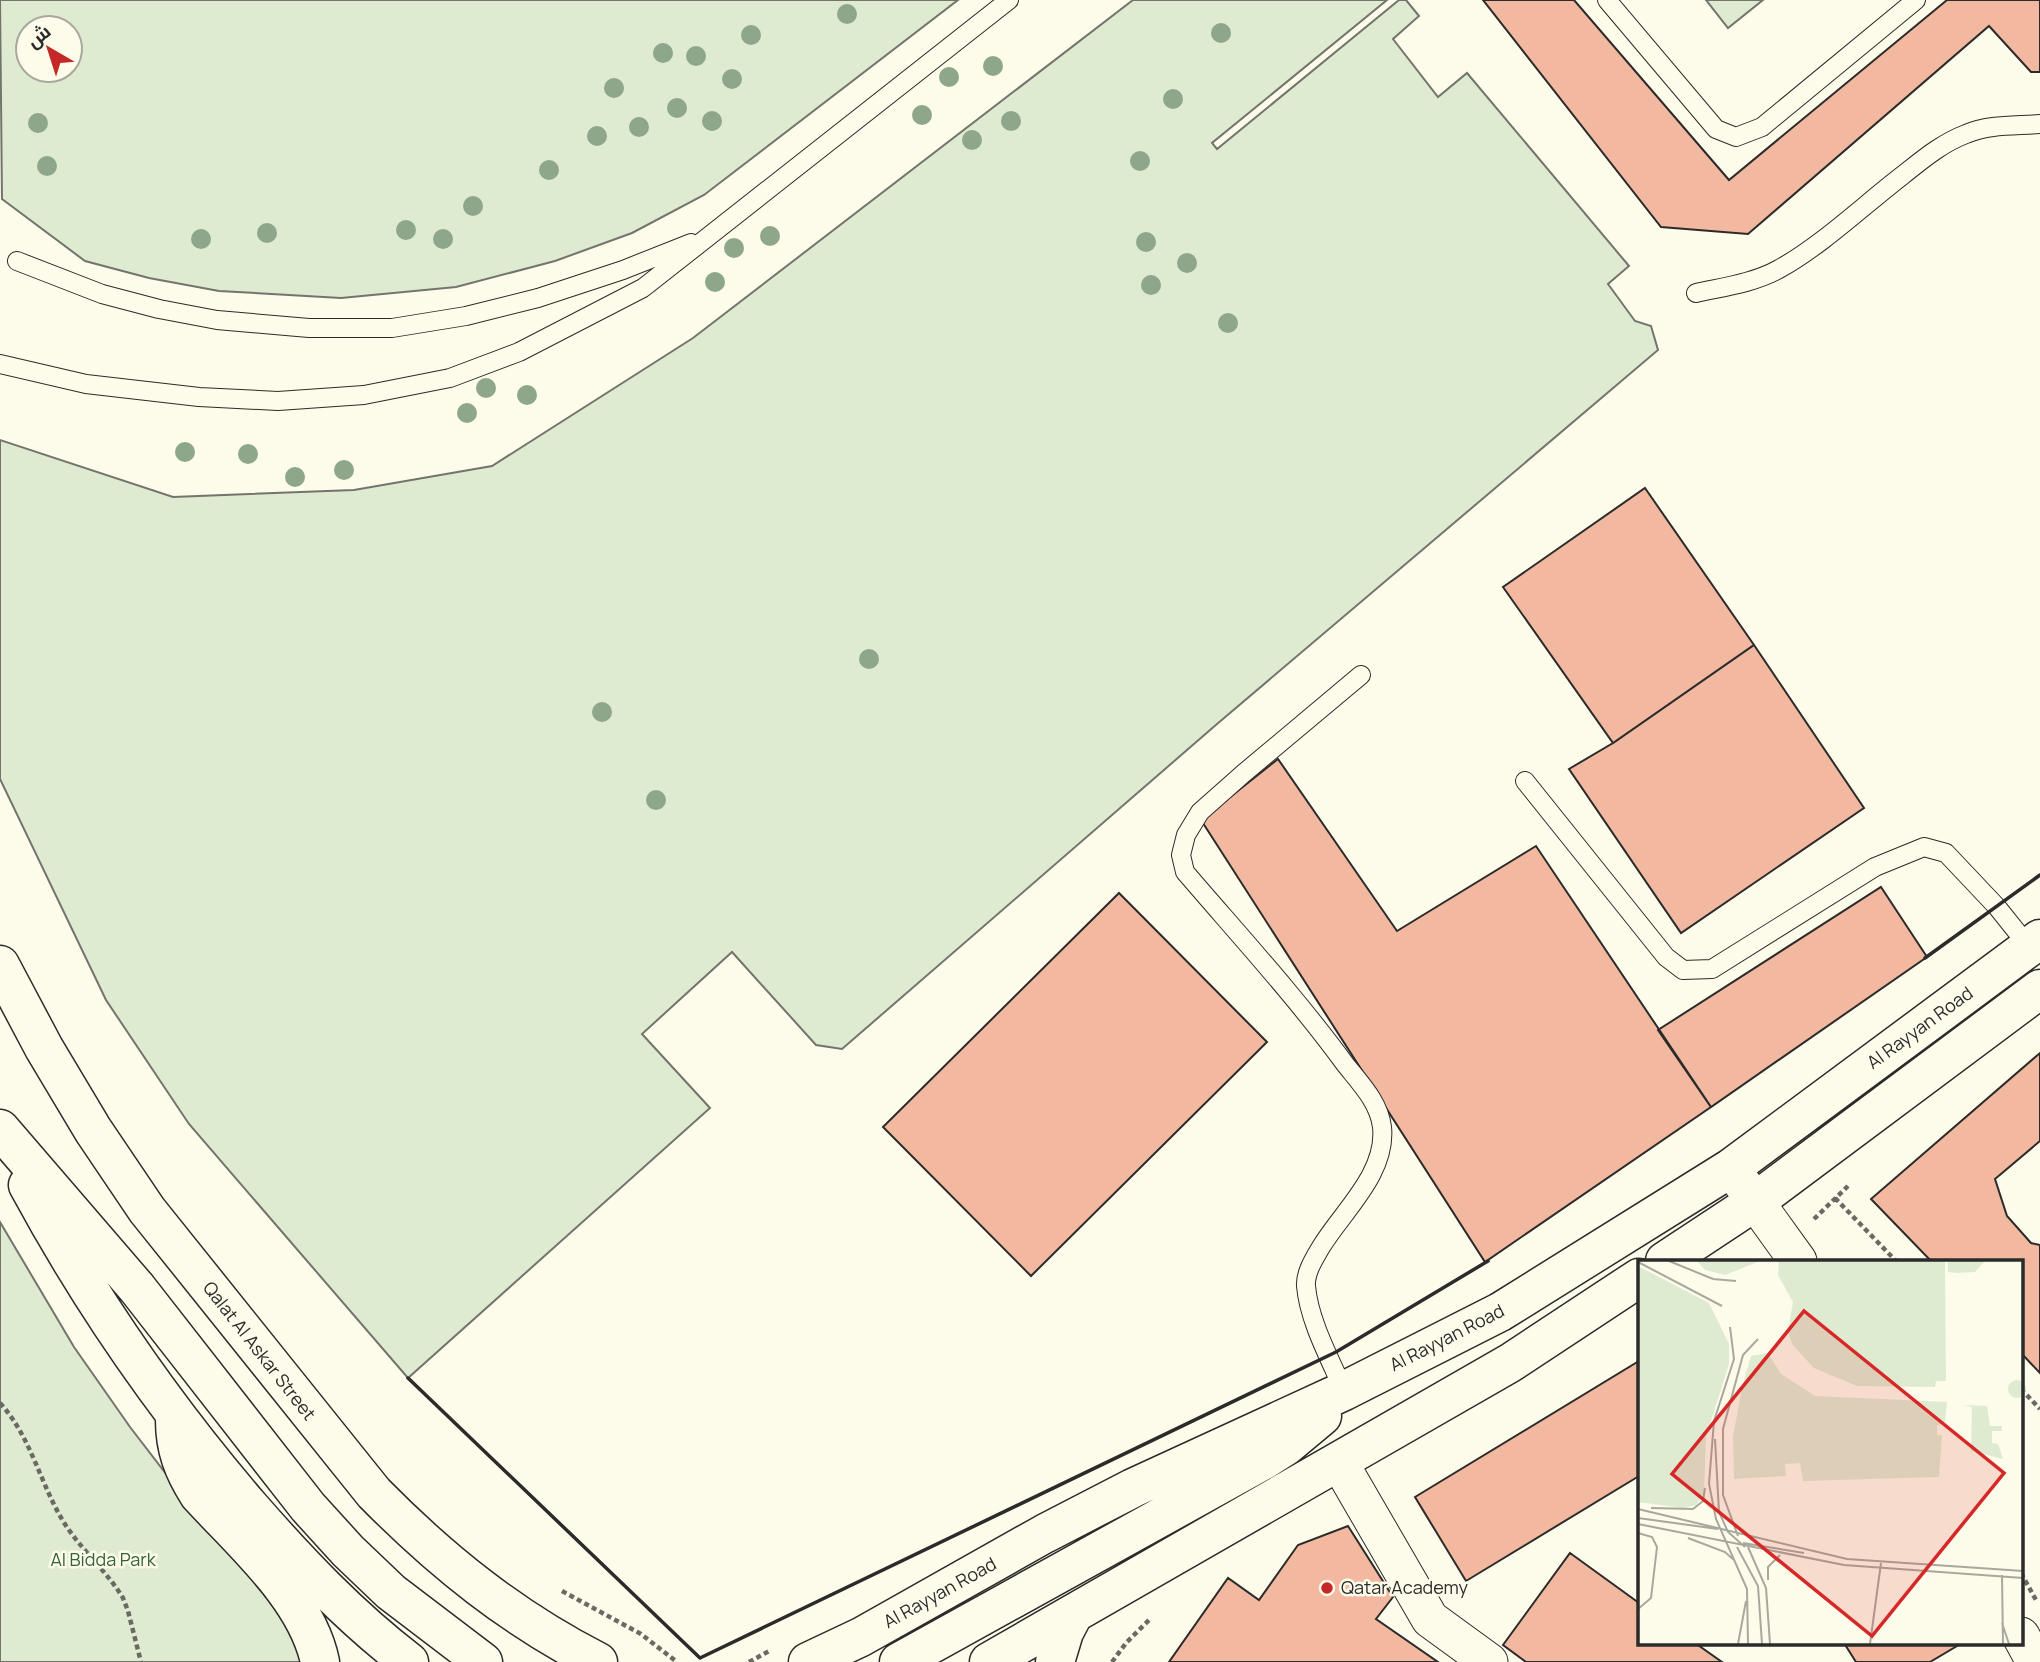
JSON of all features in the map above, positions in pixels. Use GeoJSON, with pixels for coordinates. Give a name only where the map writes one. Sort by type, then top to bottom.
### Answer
{"type":"FeatureCollection","features":[{"type":"Feature","properties":{"kind":"main road","name":"Al Rayyan Road"},"geometry":{"type":"LineString","coordinates":[[808,1662],[873,1630],[1044,1534],[1133,1488],[1344,1391],[1500,1312],[1731,1168],[2035,943]]}},
{"type":"Feature","properties":{"kind":"main road","name":"Qalat Al Askar Street"},"geometry":{"type":"LineString","coordinates":[[0,965],[44,1048],[93,1130],[148,1210],[374,1493],[414,1535],[553,1649],[598,1662]]}},
{"type":"Feature","properties":{"kind":"main road"},"geometry":{"type":"LineString","coordinates":[[1667,1260],[1756,1201],[2040,989]]}},
{"type":"Feature","properties":{"kind":"main road"},"geometry":{"type":"LineString","coordinates":[[0,1132],[45,1217],[93,1297],[174,1414],[278,1539],[335,1598],[409,1662]]}},
{"type":"Feature","properties":{"kind":"main road"},"geometry":{"type":"LineString","coordinates":[[0,1132],[137,1288],[308,1507],[348,1551],[391,1592],[483,1662]]}},
{"type":"Feature","properties":{"kind":"main road"},"geometry":{"type":"LineString","coordinates":[[989,1662],[1510,1363],[1638,1279]]}},
{"type":"Feature","properties":{"kind":"main road"},"geometry":{"type":"LineString","coordinates":[[899,1662],[1264,1460],[1307,1430],[1344,1391]]}},
{"type":"Feature","properties":{"kind":"main road"},"geometry":{"type":"LineString","coordinates":[[174,1414],[178,1457],[187,1477],[296,1603],[308,1624],[320,1662]]}},
{"type":"Feature","properties":{"kind":"main road"},"geometry":{"type":"LineString","coordinates":[[1055,1662],[1073,1615]]}},
{"type":"Feature","properties":{"kind":"street"},"geometry":{"type":"LineString","coordinates":[[1731,1168],[1796,1260]]}},
{"type":"Feature","properties":{"kind":"street"},"geometry":{"type":"LineString","coordinates":[[1339,1462],[1430,1619],[1489,1662]]}},
{"type":"Feature","properties":{"kind":"street"},"geometry":{"type":"LineString","coordinates":[[2022,1638],[2035,1662]]}},
{"type":"Feature","properties":{"kind":"lane"},"geometry":{"type":"LineString","coordinates":[[0,364],[86,384],[200,397],[278,401],[365,395],[450,379],[519,352],[643,288],[1009,0]]}},
{"type":"Feature","properties":{"kind":"lane"},"geometry":{"type":"LineString","coordinates":[[1607,0],[1716,129],[1736,137],[1762,127],[1916,0]]}},
{"type":"Feature","properties":{"kind":"lane"},"geometry":{"type":"LineString","coordinates":[[1696,293],[1779,269],[1818,242],[1917,164],[1945,144],[1967,133],[1999,126],[2040,124]]}},
{"type":"Feature","properties":{"kind":"lane"},"geometry":{"type":"LineString","coordinates":[[17,261],[102,294],[182,314],[217,320],[309,328],[391,328],[466,316],[538,298],[623,270],[710,235]]}},
{"type":"Feature","properties":{"kind":"lane"},"geometry":{"type":"LineString","coordinates":[[1344,1391],[1317,1331],[1306,1285],[1311,1262],[1370,1177],[1379,1156],[1382,1128],[1376,1104],[1321,1031],[1185,872],[1181,855],[1186,835],[1200,812],[1361,675]]}},
{"type":"Feature","properties":{"kind":"lane"},"geometry":{"type":"LineString","coordinates":[[1525,781],[1666,957],[1683,970],[1712,969],[1875,867],[1923,848],[1934,848],[1946,853],[2035,943]]}},
{"type":"Feature","properties":{"kind":"path"},"geometry":{"type":"LineString","coordinates":[[1835,1198],[1895,1260]]}},
{"type":"Feature","properties":{"kind":"path"},"geometry":{"type":"LineString","coordinates":[[2022,1390],[2040,1409]]}},
{"type":"Feature","properties":{"kind":"path"},"geometry":{"type":"LineString","coordinates":[[0,1403],[20,1430],[52,1502],[65,1524],[122,1598],[141,1662]]}},
{"type":"Feature","properties":{"kind":"path"},"geometry":{"type":"LineString","coordinates":[[2022,1575],[2040,1606]]}},
{"type":"Feature","properties":{"kind":"path"},"geometry":{"type":"LineString","coordinates":[[557,1589],[642,1634],[677,1662]]}},
{"type":"Feature","properties":{"kind":"green space"},"geometry":{"type":"Polygon","coordinates":[[[0,0],[958,0],[704,195],[632,233],[555,261],[456,287],[341,298],[219,291],[149,278],[85,261],[2,199],[0,0]]]}},
{"type":"Feature","properties":{"kind":"green space"},"geometry":{"type":"Polygon","coordinates":[[[1133,0],[1387,0],[1212,143],[1217,149],[1399,0],[1406,0],[1419,16],[1393,39],[1438,97],[1467,73],[1629,266],[1608,284],[1635,321],[1651,326],[1658,350],[1217,724],[842,1049],[816,1045],[732,952],[642,1034],[710,1108],[408,1378],[189,1124],[106,1000],[0,779],[0,440],[173,497],[354,490],[492,466],[693,338],[1133,0]]]}},
{"type":"Feature","properties":{"kind":"green space"},"geometry":{"type":"Polygon","coordinates":[[[1706,0],[1763,0],[1728,28],[1706,0]]]}},
{"type":"Feature","properties":{"kind":"green space","name":"Al Bidda Park"},"geometry":{"type":"Polygon","coordinates":[[[0,1222],[74,1347],[130,1427],[190,1505],[275,1597],[305,1662],[0,1662],[0,1222]]]}},
{"type":"Feature","properties":{"kind":"building"},"geometry":{"type":"Polygon","coordinates":[[[1483,0],[1574,0],[1729,180],[1947,0],[2040,0],[2040,72],[2031,72],[1989,26],[1748,234],[1661,227],[1483,0]]]}},
{"type":"Feature","properties":{"kind":"building"},"geometry":{"type":"Polygon","coordinates":[[[1645,488],[1754,645],[1613,743],[1503,587],[1645,488]]]}},
{"type":"Feature","properties":{"kind":"building"},"geometry":{"type":"Polygon","coordinates":[[[1754,645],[1864,808],[1681,933],[1569,769],[1613,743],[1754,645]]]}},
{"type":"Feature","properties":{"kind":"building"},"geometry":{"type":"Polygon","coordinates":[[[1278,759],[1397,931],[1536,846],[1711,1107],[1485,1262],[1201,820],[1278,759]]]}},
{"type":"Feature","properties":{"kind":"building"},"geometry":{"type":"Polygon","coordinates":[[[1881,887],[1927,957],[1711,1107],[1658,1030],[1881,887]]]}},
{"type":"Feature","properties":{"kind":"building"},"geometry":{"type":"Polygon","coordinates":[[[1119,893],[1267,1042],[1031,1276],[883,1127],[1119,893]]]}},
{"type":"Feature","properties":{"kind":"building"},"geometry":{"type":"Polygon","coordinates":[[[2040,1053],[2040,1141],[1995,1179],[2007,1216],[2031,1243],[2040,1245],[2040,1373],[2022,1354],[2022,1260],[1930,1260],[1871,1199],[2040,1053]]]}},
{"type":"Feature","properties":{"kind":"building"},"geometry":{"type":"Polygon","coordinates":[[[1638,1362],[1638,1477],[1466,1581],[1415,1497],[1638,1362]]]}},
{"type":"Feature","properties":{"kind":"building","name":"Qatar Academy"},"geometry":{"type":"Polygon","coordinates":[[[1348,1526],[1393,1597],[1376,1619],[1438,1662],[1169,1662],[1228,1578],[1259,1600],[1298,1545],[1348,1526]]]}},
{"type":"Feature","properties":{"kind":"building"},"geometry":{"type":"Polygon","coordinates":[[[1570,1553],[1638,1602],[1638,1644],[1696,1644],[1722,1662],[1526,1662],[1503,1645],[1570,1553]]]}},
{"type":"Feature","properties":{"kind":"building"},"geometry":{"type":"Polygon","coordinates":[[[1845,1644],[1960,1644],[1930,1662],[1856,1662],[1845,1644]]]}},
{"type":"Feature","properties":{"kind":"wall"},"geometry":{"type":"LineString","coordinates":[[1925,958],[2040,875]]}},
{"type":"Feature","properties":{"kind":"wall"},"geometry":{"type":"LineString","coordinates":[[408,1378],[700,1658],[1336,1352],[1488,1261]]}},
{"type":"Feature","properties":{"kind":"place","name":"Qatar Academy"},"geometry":{"type":"Point","coordinates":[1327,1588]}}]}
